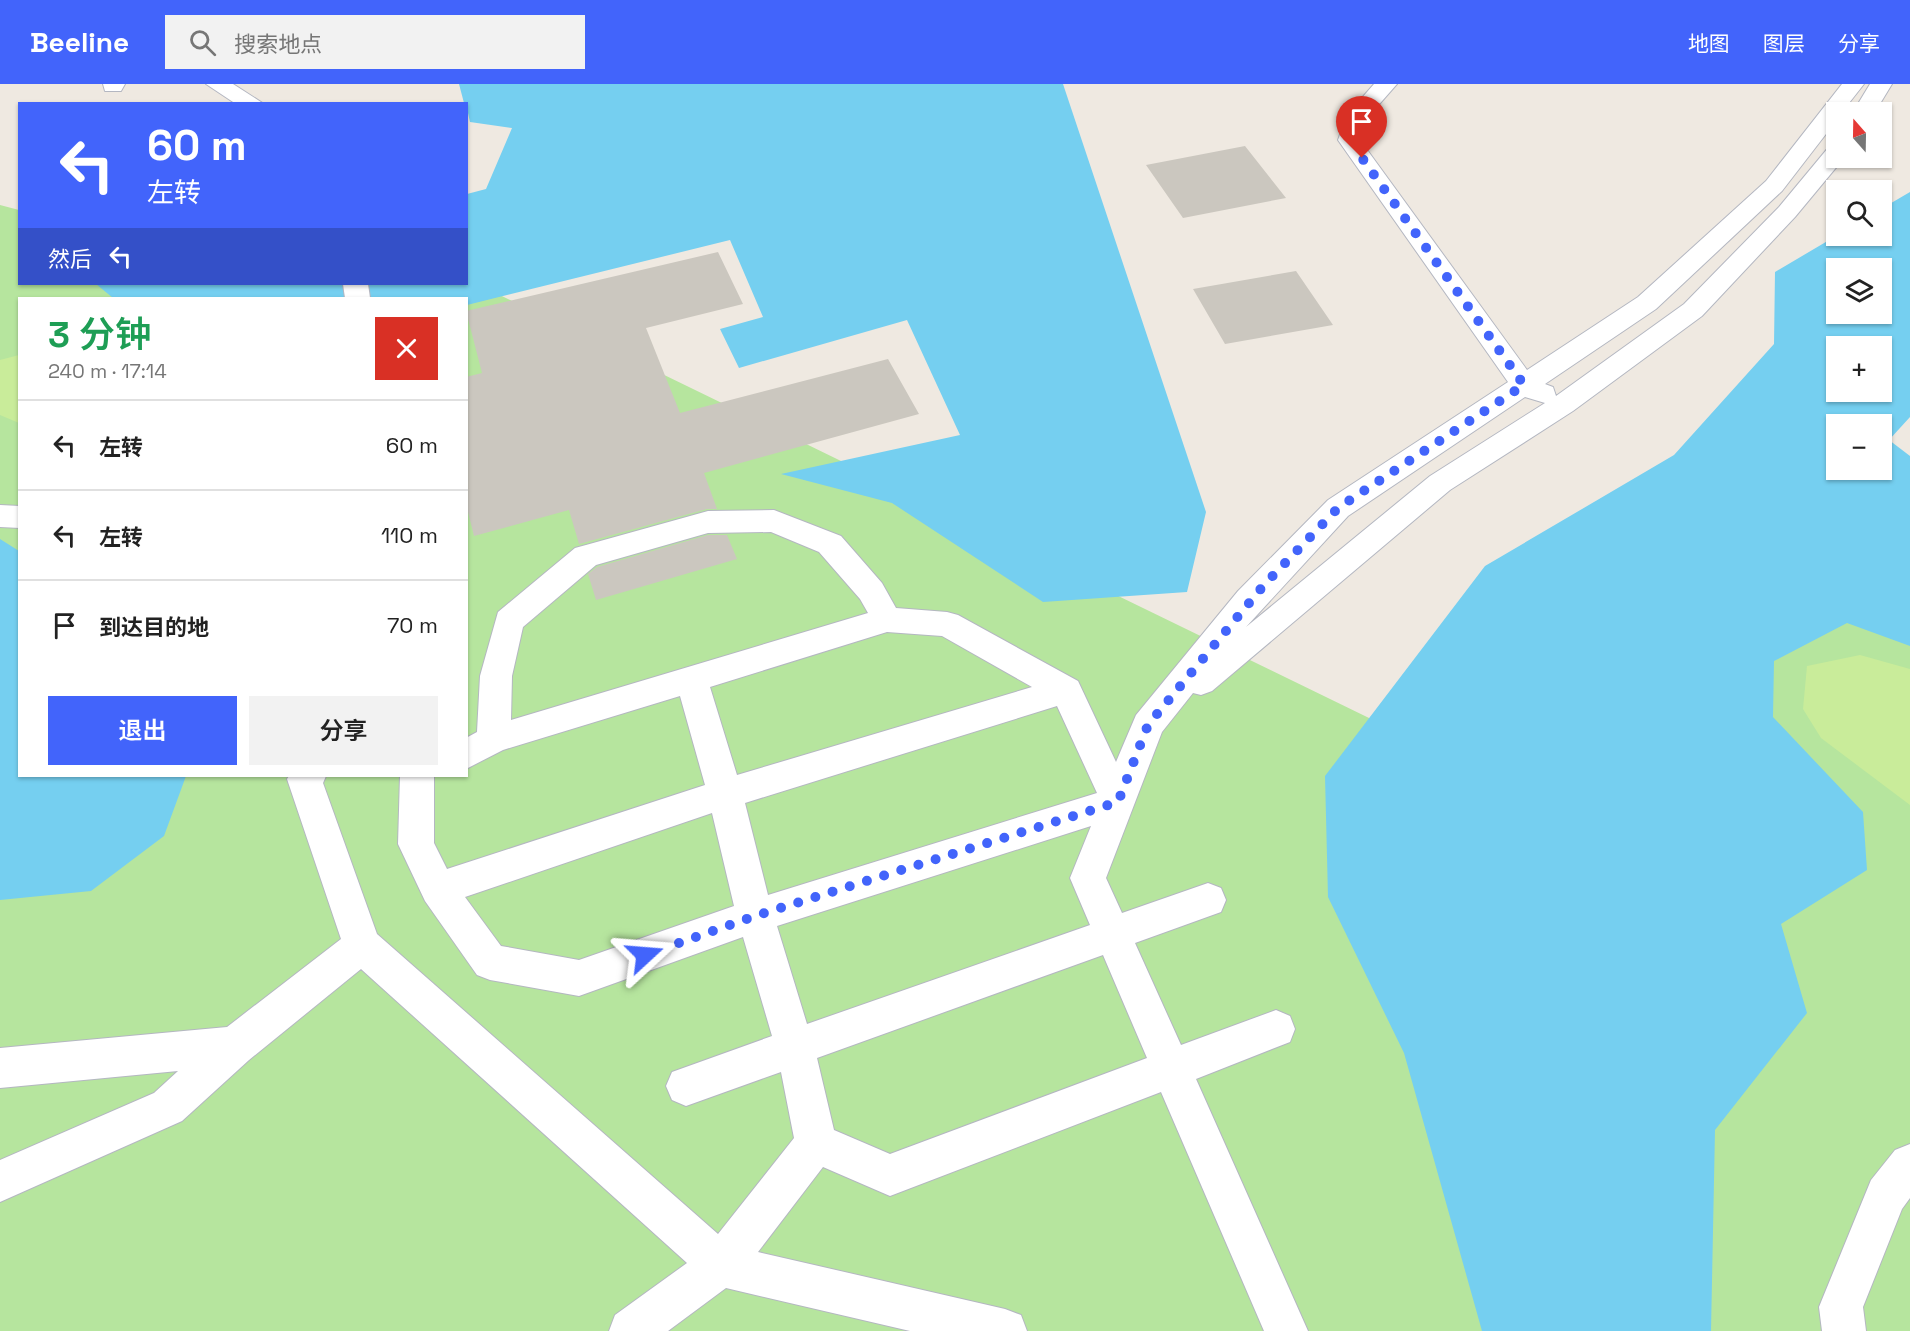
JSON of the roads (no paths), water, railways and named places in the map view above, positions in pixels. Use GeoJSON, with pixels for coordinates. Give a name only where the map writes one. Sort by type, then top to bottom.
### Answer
{"type":"FeatureCollection","features":[{"type":"Feature","properties":{"kind":"street"},"geometry":{"type":"LineString","coordinates":[[217,84],[249,102]]}},
{"type":"Feature","properties":{"kind":"street"},"geometry":{"type":"LineString","coordinates":[[1386,84],[1358,115],[1349,140],[1524,385],[1563,404]]}},
{"type":"Feature","properties":{"kind":"street"},"geometry":{"type":"LineString","coordinates":[[1286,1331],[1088,878],[1148,725],[1249,600],[1338,508],[1647,303],[1774,186],[1853,84]]}},
{"type":"Feature","properties":{"kind":"street"},"geometry":{"type":"LineString","coordinates":[[1870,102],[1881,84]]}},
{"type":"Feature","properties":{"kind":"street"},"geometry":{"type":"LineString","coordinates":[[1148,725],[1440,483],[1563,404],[1693,310],[1787,212],[1826,165]]}},
{"type":"Feature","properties":{"kind":"street"},"geometry":{"type":"LineString","coordinates":[[0,516],[18,517]]}},
{"type":"Feature","properties":{"kind":"street"},"geometry":{"type":"LineString","coordinates":[[480,747],[508,621],[586,556],[708,522],[774,521],[830,544],[871,591],[887,620]]}},
{"type":"Feature","properties":{"kind":"street"},"geometry":{"type":"LineString","coordinates":[[480,747],[691,679],[887,620],[947,624],[1066,690],[1118,802]]}},
{"type":"Feature","properties":{"kind":"street"},"geometry":{"type":"LineString","coordinates":[[691,679],[724,794],[755,916],[795,1047],[816,1143]]}},
{"type":"Feature","properties":{"kind":"street"},"geometry":{"type":"LineString","coordinates":[[438,889],[724,794],[1066,690]]}},
{"type":"Feature","properties":{"kind":"street"},"geometry":{"type":"LineString","coordinates":[[305,777],[362,945],[721,1265],[1005,1331]]}},
{"type":"Feature","properties":{"kind":"street"},"geometry":{"type":"LineString","coordinates":[[423,778],[416,844],[438,889],[490,962],[579,978],[755,916],[1118,802]]}},
{"type":"Feature","properties":{"kind":"street"},"geometry":{"type":"LineString","coordinates":[[686,1086],[1208,900]]}},
{"type":"Feature","properties":{"kind":"street"},"geometry":{"type":"LineString","coordinates":[[0,1181],[168,1107],[235,1046],[362,945]]}},
{"type":"Feature","properties":{"kind":"street"},"geometry":{"type":"LineString","coordinates":[[816,1143],[890,1175],[1276,1029]]}},
{"type":"Feature","properties":{"kind":"street"},"geometry":{"type":"LineString","coordinates":[[0,1068],[235,1046]]}},
{"type":"Feature","properties":{"kind":"street"},"geometry":{"type":"LineString","coordinates":[[631,1331],[721,1265],[816,1143]]}},
{"type":"Feature","properties":{"kind":"street"},"geometry":{"type":"LineString","coordinates":[[1844,1331],[1841,1307],[1869,1236],[1886,1195],[1910,1165]]}},
{"type":"Feature","properties":{"kind":"water"},"geometry":{"type":"Polygon","coordinates":[[[459,84],[1063,84],[1206,512],[1187,592],[1043,602],[892,503],[781,474],[960,435],[907,320],[739,368],[720,329],[763,317],[730,240],[468,305],[468,297],[112,297],[97,285],[468,285],[468,194],[486,189],[512,128],[470,122],[468,102],[464,102],[459,84]]]}},
{"type":"Feature","properties":{"kind":"water"},"geometry":{"type":"Polygon","coordinates":[[[1910,192],[1910,417],[1892,437],[1892,414],[1826,414],[1826,480],[1892,480],[1892,442],[1910,456],[1910,646],[1847,623],[1774,661],[1773,717],[1863,812],[1867,870],[1781,924],[1807,1013],[1715,1130],[1711,1331],[1482,1331],[1404,1053],[1328,897],[1325,776],[1485,566],[1674,455],[1774,344],[1775,272],[1826,242],[1826,246],[1892,246],[1892,203],[1910,192]]]}},
{"type":"Feature","properties":{"kind":"water"},"geometry":{"type":"Polygon","coordinates":[[[0,539],[18,550],[18,777],[186,777],[164,836],[91,891],[0,900],[0,539]]]}}]}
